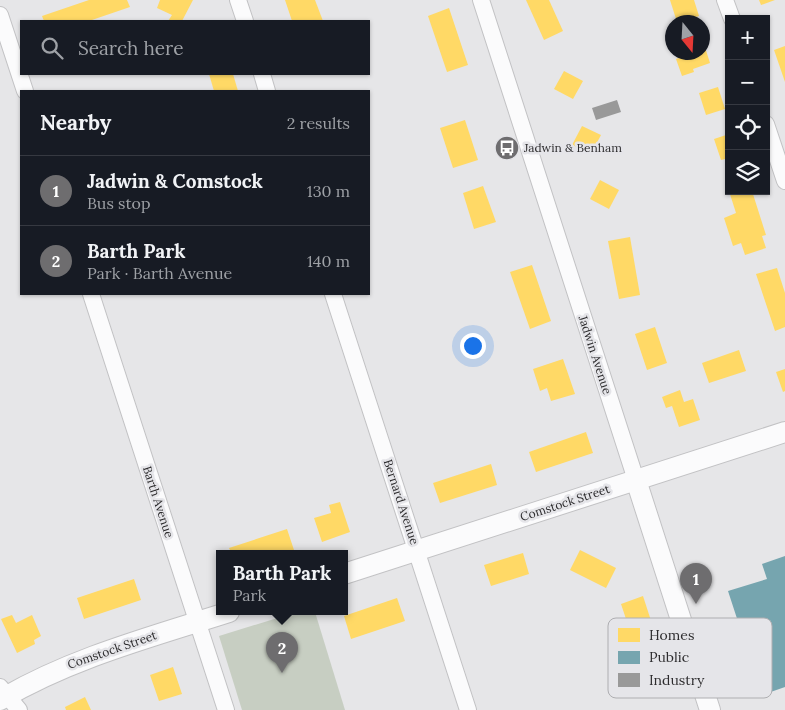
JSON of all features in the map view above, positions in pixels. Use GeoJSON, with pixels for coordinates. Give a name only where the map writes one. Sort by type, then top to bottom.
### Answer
{"type":"FeatureCollection","features":[{"type":"Feature","properties":{"kind":"street"},"geometry":{"type":"LineString","coordinates":[[238,0],[244,20]]}},
{"type":"Feature","properties":{"kind":"street","name":"Jadwin Avenue"},"geometry":{"type":"LineString","coordinates":[[481,0],[680,618]]}},
{"type":"Feature","properties":{"kind":"street"},"geometry":{"type":"LineString","coordinates":[[726,0],[731,15]]}},
{"type":"Feature","properties":{"kind":"street"},"geometry":{"type":"LineString","coordinates":[[0,15],[25,90]]}},
{"type":"Feature","properties":{"kind":"street"},"geometry":{"type":"LineString","coordinates":[[262,75],[267,90]]}},
{"type":"Feature","properties":{"kind":"street"},"geometry":{"type":"LineString","coordinates":[[770,136],[785,181]]}},
{"type":"Feature","properties":{"kind":"street","name":"Barth Avenue"},"geometry":{"type":"LineString","coordinates":[[91,295],[226,710]]}},
{"type":"Feature","properties":{"kind":"street","name":"Bernard Avenue"},"geometry":{"type":"LineString","coordinates":[[334,295],[468,710]]}},
{"type":"Feature","properties":{"kind":"street","name":"Comstock Street"},"geometry":{"type":"LineString","coordinates":[[348,573],[785,432]]}},
{"type":"Feature","properties":{"kind":"street","name":"Comstock Street"},"geometry":{"type":"LineString","coordinates":[[7,698],[54,671],[93,655],[219,615]]}},
{"type":"Feature","properties":{"kind":"street","name":"Jadwin Avenue"},"geometry":{"type":"LineString","coordinates":[[706,698],[710,710]]}},
{"type":"Feature","properties":{"kind":"shaded area"},"geometry":{"type":"Polygon","coordinates":[[[287,615],[316,615],[345,710],[242,710],[219,636],[287,615]]]}},
{"type":"Feature","properties":{"kind":"building: Homes"},"geometry":{"type":"Polygon","coordinates":[[[89,0],[127,0],[130,7],[92,20],[44,20],[42,16],[89,0]]]}},
{"type":"Feature","properties":{"kind":"building: Homes"},"geometry":{"type":"Polygon","coordinates":[[[160,0],[193,0],[183,20],[169,20],[172,15],[157,8],[160,0]]]}},
{"type":"Feature","properties":{"kind":"building: Homes"},"geometry":{"type":"Polygon","coordinates":[[[285,0],[315,0],[323,20],[292,20],[285,0]]]}},
{"type":"Feature","properties":{"kind":"building: Homes"},"geometry":{"type":"Polygon","coordinates":[[[526,0],[549,0],[563,31],[544,40],[526,0]]]}},
{"type":"Feature","properties":{"kind":"building: Homes"},"geometry":{"type":"Polygon","coordinates":[[[670,0],[694,0],[699,15],[675,15],[670,0]]]}},
{"type":"Feature","properties":{"kind":"building: Homes"},"geometry":{"type":"Polygon","coordinates":[[[759,0],[775,0],[761,5],[759,0]]]}},
{"type":"Feature","properties":{"kind":"building: Homes"},"geometry":{"type":"Polygon","coordinates":[[[449,8],[468,65],[447,72],[428,16],[449,8]]]}},
{"type":"Feature","properties":{"kind":"building: Homes"},"geometry":{"type":"Polygon","coordinates":[[[785,46],[785,82],[774,50],[785,46]]]}},
{"type":"Feature","properties":{"kind":"building: Homes"},"geometry":{"type":"Polygon","coordinates":[[[676,60],[709,60],[710,63],[693,69],[694,72],[682,76],[676,60]]]}},
{"type":"Feature","properties":{"kind":"building: Homes"},"geometry":{"type":"Polygon","coordinates":[[[564,71],[583,81],[573,99],[554,89],[564,71]]]}},
{"type":"Feature","properties":{"kind":"building: Homes"},"geometry":{"type":"Polygon","coordinates":[[[209,75],[233,75],[238,90],[214,90],[209,75]]]}},
{"type":"Feature","properties":{"kind":"building: Homes"},"geometry":{"type":"Polygon","coordinates":[[[718,87],[725,109],[706,115],[699,93],[718,87]]]}},
{"type":"Feature","properties":{"kind":"building: Homes"},"geometry":{"type":"Polygon","coordinates":[[[465,120],[478,160],[453,168],[440,128],[465,120]]]}},
{"type":"Feature","properties":{"kind":"building: Homes"},"geometry":{"type":"Polygon","coordinates":[[[582,126],[601,135],[591,154],[572,145],[582,126]]]}},
{"type":"Feature","properties":{"kind":"building: Homes"},"geometry":{"type":"Polygon","coordinates":[[[725,135],[725,159],[721,160],[714,139],[725,135]]]}},
{"type":"Feature","properties":{"kind":"building: Homes"},"geometry":{"type":"Polygon","coordinates":[[[600,180],[619,190],[609,209],[590,199],[600,180]]]}},
{"type":"Feature","properties":{"kind":"building: Homes"},"geometry":{"type":"Polygon","coordinates":[[[483,186],[496,222],[474,229],[463,193],[483,186]]]}},
{"type":"Feature","properties":{"kind":"building: Homes"},"geometry":{"type":"Polygon","coordinates":[[[730,195],[753,195],[766,235],[762,236],[766,248],[745,255],[741,243],[733,246],[724,218],[736,213],[730,195]]]}},
{"type":"Feature","properties":{"kind":"building: Homes"},"geometry":{"type":"Polygon","coordinates":[[[630,237],[640,295],[619,299],[608,241],[630,237]]]}},
{"type":"Feature","properties":{"kind":"building: Homes"},"geometry":{"type":"Polygon","coordinates":[[[532,265],[551,321],[530,329],[510,272],[532,265]]]}},
{"type":"Feature","properties":{"kind":"building: Homes"},"geometry":{"type":"Polygon","coordinates":[[[777,268],[785,293],[785,327],[775,331],[756,274],[777,268]]]}},
{"type":"Feature","properties":{"kind":"building: Homes"},"geometry":{"type":"Polygon","coordinates":[[[655,327],[667,363],[647,370],[635,334],[655,327]]]}},
{"type":"Feature","properties":{"kind":"building: Homes"},"geometry":{"type":"Polygon","coordinates":[[[739,350],[746,371],[709,383],[702,363],[739,350]]]}},
{"type":"Feature","properties":{"kind":"building: Homes"},"geometry":{"type":"Polygon","coordinates":[[[563,359],[575,394],[551,401],[547,388],[540,391],[533,369],[563,359]]]}},
{"type":"Feature","properties":{"kind":"building: Homes"},"geometry":{"type":"Polygon","coordinates":[[[785,369],[785,391],[783,392],[776,372],[785,369]]]}},
{"type":"Feature","properties":{"kind":"building: Homes"},"geometry":{"type":"Polygon","coordinates":[[[680,390],[684,402],[693,399],[700,420],[679,427],[672,406],[666,408],[662,397],[680,390]]]}},
{"type":"Feature","properties":{"kind":"building: Homes"},"geometry":{"type":"Polygon","coordinates":[[[586,432],[593,453],[536,472],[529,452],[586,432]]]}},
{"type":"Feature","properties":{"kind":"building: Homes"},"geometry":{"type":"Polygon","coordinates":[[[491,464],[497,485],[440,503],[433,483],[491,464]]]}},
{"type":"Feature","properties":{"kind":"building: Homes"},"geometry":{"type":"Polygon","coordinates":[[[340,502],[350,532],[322,542],[314,518],[331,513],[329,505],[340,502]]]}},
{"type":"Feature","properties":{"kind":"building: Homes"},"geometry":{"type":"Polygon","coordinates":[[[287,529],[294,550],[230,550],[229,548],[287,529]]]}},
{"type":"Feature","properties":{"kind":"building: Homes"},"geometry":{"type":"Polygon","coordinates":[[[580,550],[616,568],[606,588],[570,570],[580,550]]]}},
{"type":"Feature","properties":{"kind":"building: Homes"},"geometry":{"type":"Polygon","coordinates":[[[523,553],[529,574],[491,586],[484,565],[523,553]]]}},
{"type":"Feature","properties":{"kind":"building: Homes"},"geometry":{"type":"Polygon","coordinates":[[[134,579],[141,600],[84,619],[77,598],[134,579]]]}},
{"type":"Feature","properties":{"kind":"building: Homes"},"geometry":{"type":"Polygon","coordinates":[[[643,596],[650,618],[626,618],[621,604],[643,596]]]}},
{"type":"Feature","properties":{"kind":"building: Homes"},"geometry":{"type":"Polygon","coordinates":[[[397,598],[405,621],[351,639],[344,616],[397,598]]]}},
{"type":"Feature","properties":{"kind":"building: Homes"},"geometry":{"type":"Polygon","coordinates":[[[12,615],[16,623],[32,615],[41,636],[34,640],[35,644],[17,653],[1,619],[12,615]]]}},
{"type":"Feature","properties":{"kind":"building: Homes"},"geometry":{"type":"Polygon","coordinates":[[[173,667],[182,694],[159,701],[150,675],[173,667]]]}},
{"type":"Feature","properties":{"kind":"building: Homes"},"geometry":{"type":"Polygon","coordinates":[[[85,697],[91,710],[66,710],[65,707],[85,697]]]}},
{"type":"Feature","properties":{"kind":"building: Public"},"geometry":{"type":"Polygon","coordinates":[[[785,556],[785,687],[772,692],[772,618],[737,618],[728,591],[767,579],[762,564],[785,556]]]}},
{"type":"Feature","properties":{"kind":"building: Industry"},"geometry":{"type":"Polygon","coordinates":[[[617,100],[621,112],[596,120],[592,108],[617,100]]]}},
{"type":"Feature","properties":{"kind":"place","name":"Jadwin & Benham"},"geometry":{"type":"Point","coordinates":[507,148]}},
{"type":"Feature","properties":{"kind":"place","name":"Jadwin & Comstock"},"geometry":{"type":"Point","coordinates":[696,604]}},
{"type":"Feature","properties":{"kind":"place","name":"Barth Park"},"geometry":{"type":"Point","coordinates":[282,673]}}]}
